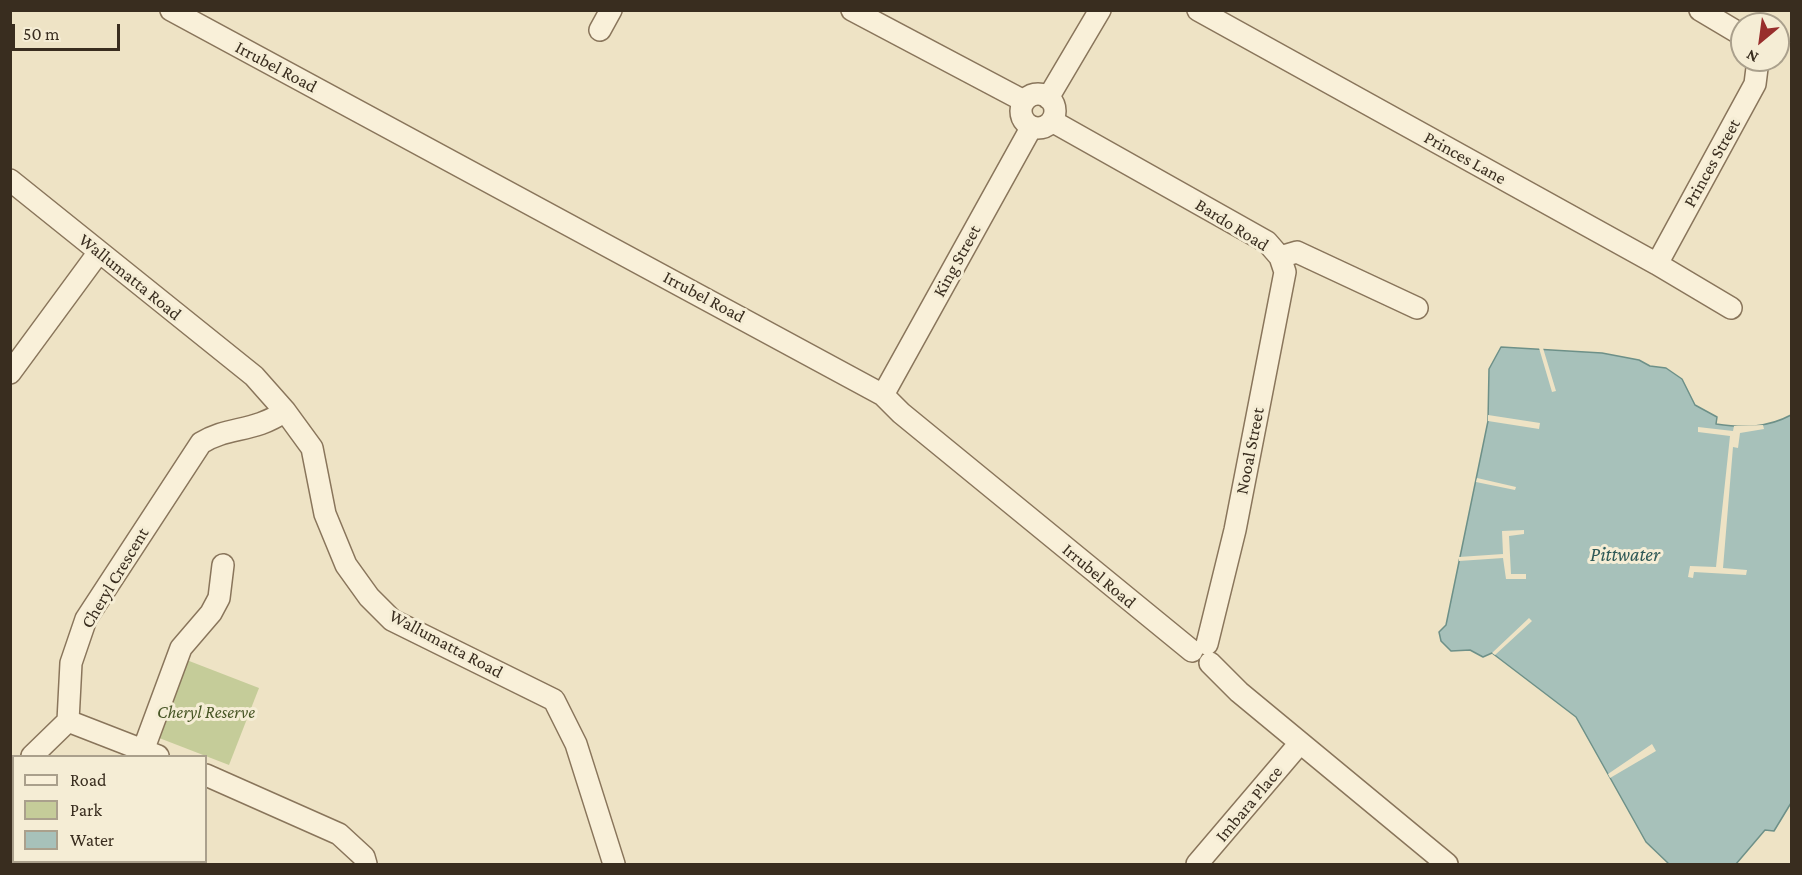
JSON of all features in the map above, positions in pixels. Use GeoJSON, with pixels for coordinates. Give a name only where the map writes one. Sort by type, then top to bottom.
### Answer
{"type":"FeatureCollection","features":[{"type":"Feature","properties":{"kind":"street","name":"Irrubel Road"},"geometry":{"type":"LineString","coordinates":[[171,10],[882,395],[901,413],[1203,652],[1239,692],[1447,864]]}},
{"type":"Feature","properties":{"kind":"street"},"geometry":{"type":"LineString","coordinates":[[600,30],[611,10]]}},
{"type":"Feature","properties":{"kind":"street"},"geometry":{"type":"LineString","coordinates":[[852,10],[1024,101]]}},
{"type":"Feature","properties":{"kind":"street"},"geometry":{"type":"LineString","coordinates":[[1048,98],[1100,10]]}},
{"type":"Feature","properties":{"kind":"street","name":"Princes Lane"},"geometry":{"type":"LineString","coordinates":[[1198,10],[1657,264],[1731,308]]}},
{"type":"Feature","properties":{"kind":"street"},"geometry":{"type":"LineString","coordinates":[[1700,10],[1730,28]]}},
{"type":"Feature","properties":{"kind":"street","name":"Princes Street"},"geometry":{"type":"LineString","coordinates":[[1657,264],[1755,84],[1756,72]]}},
{"type":"Feature","properties":{"kind":"street"},"geometry":{"type":"LineString","coordinates":[[1033,95],[1048,98],[1054,106],[1052,121],[1044,128],[1031,128],[1020,113],[1024,101],[1033,95]]}},
{"type":"Feature","properties":{"kind":"street","name":"Bardo Road"},"geometry":{"type":"LineString","coordinates":[[1052,121],[1267,242],[1280,257],[1297,252],[1417,308]]}},
{"type":"Feature","properties":{"kind":"street","name":"King Street"},"geometry":{"type":"LineString","coordinates":[[882,395],[1031,128]]}},
{"type":"Feature","properties":{"kind":"street","name":"Wallumatta Road"},"geometry":{"type":"LineString","coordinates":[[10,180],[254,376],[285,411],[312,448],[325,514],[346,565],[369,597],[392,620],[554,700],[576,744],[614,864]]}},
{"type":"Feature","properties":{"kind":"street"},"geometry":{"type":"LineString","coordinates":[[10,373],[99,252]]}},
{"type":"Feature","properties":{"kind":"street","name":"Nooal Street"},"geometry":{"type":"LineString","coordinates":[[1203,652],[1235,530],[1285,272],[1280,257]]}},
{"type":"Feature","properties":{"kind":"street","name":"Cheryl Crescent"},"geometry":{"type":"LineString","coordinates":[[68,721],[72,663],[86,619],[201,443],[214,435],[264,424],[285,411]]}},
{"type":"Feature","properties":{"kind":"street"},"geometry":{"type":"LineString","coordinates":[[33,755],[68,721],[147,754],[181,648],[211,613],[219,598],[223,565]]}},
{"type":"Feature","properties":{"kind":"street","name":"Imbara Place"},"geometry":{"type":"LineString","coordinates":[[1197,864],[1300,743]]}},
{"type":"Feature","properties":{"kind":"street"},"geometry":{"type":"LineString","coordinates":[[207,775],[339,834],[364,857],[366,864]]}},
{"type":"Feature","properties":{"kind":"green space","name":"Cheryl Reserve"},"geometry":{"type":"Polygon","coordinates":[[[184,659],[259,688],[229,765],[154,736],[184,659]]]}},
{"type":"Feature","properties":{"kind":"water","name":"Pittwater"},"geometry":{"type":"Polygon","coordinates":[[[1501,347],[1602,353],[1666,368],[1682,379],[1695,405],[1717,417],[1716,424],[1764,425],[1791,415],[1791,803],[1774,831],[1765,830],[1736,864],[1669,864],[1646,842],[1576,717],[1492,653],[1483,657],[1470,650],[1451,651],[1441,641],[1439,632],[1446,625],[1488,421],[1489,369],[1501,347]]]}},
{"type":"Feature","properties":{"kind":"pier"},"geometry":{"type":"Polygon","coordinates":[[[1539,348],[1543,348],[1556,391],[1552,392],[1539,348]]]}},
{"type":"Feature","properties":{"kind":"pier"},"geometry":{"type":"Polygon","coordinates":[[[1488,415],[1540,423],[1539,429],[1488,421],[1488,415]]]}},
{"type":"Feature","properties":{"kind":"pier"},"geometry":{"type":"Polygon","coordinates":[[[1763,425],[1764,429],[1740,433],[1738,448],[1733,447],[1723,568],[1747,570],[1746,575],[1694,572],[1693,578],[1688,577],[1690,566],[1716,567],[1730,436],[1698,432],[1698,427],[1733,431],[1734,426],[1763,425]]]}},
{"type":"Feature","properties":{"kind":"pier"},"geometry":{"type":"Polygon","coordinates":[[[1477,478],[1516,487],[1515,490],[1476,482],[1477,478]]]}},
{"type":"Feature","properties":{"kind":"pier"},"geometry":{"type":"Polygon","coordinates":[[[1524,530],[1524,534],[1509,536],[1511,574],[1526,574],[1526,579],[1506,579],[1503,558],[1459,561],[1459,557],[1503,554],[1502,531],[1524,530]]]}},
{"type":"Feature","properties":{"kind":"pier"},"geometry":{"type":"Polygon","coordinates":[[[1529,618],[1532,621],[1495,655],[1492,653],[1529,618]]]}},
{"type":"Feature","properties":{"kind":"pier"},"geometry":{"type":"Polygon","coordinates":[[[1652,744],[1656,751],[1610,778],[1608,774],[1652,744]]]}}]}
